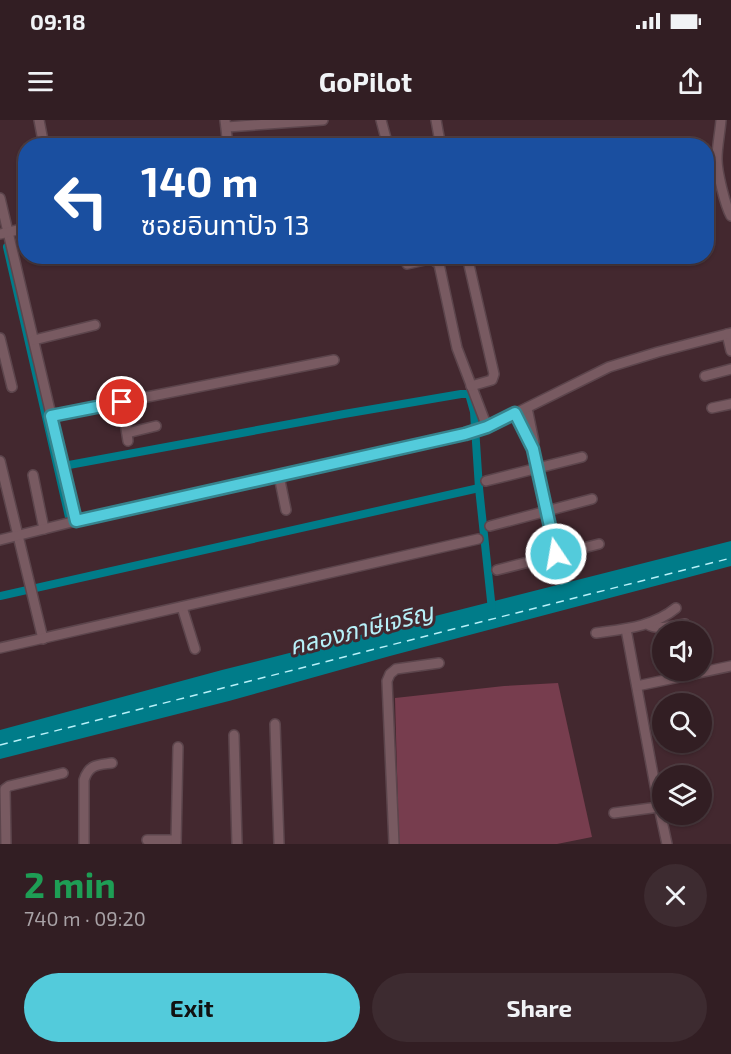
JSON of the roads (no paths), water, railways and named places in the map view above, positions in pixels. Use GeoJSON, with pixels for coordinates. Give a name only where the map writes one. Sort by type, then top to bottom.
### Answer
{"type":"FeatureCollection","features":[{"type":"Feature","properties":{"kind":"street"},"geometry":{"type":"LineString","coordinates":[[39,120],[42,138]]}},
{"type":"Feature","properties":{"kind":"street"},"geometry":{"type":"LineString","coordinates":[[226,124],[322,120]]}},
{"type":"Feature","properties":{"kind":"street"},"geometry":{"type":"LineString","coordinates":[[381,120],[386,138]]}},
{"type":"Feature","properties":{"kind":"street"},"geometry":{"type":"LineString","coordinates":[[436,120],[440,138]]}},
{"type":"Feature","properties":{"kind":"street"},"geometry":{"type":"LineString","coordinates":[[721,120],[717,167],[731,216]]}},
{"type":"Feature","properties":{"kind":"street"},"geometry":{"type":"LineString","coordinates":[[0,198],[4,233],[33,340],[76,521]]}},
{"type":"Feature","properties":{"kind":"street"},"geometry":{"type":"LineString","coordinates":[[439,264],[457,348],[471,386],[480,430]]}},
{"type":"Feature","properties":{"kind":"street"},"geometry":{"type":"LineString","coordinates":[[469,264],[494,374],[492,380],[471,386]]}},
{"type":"Feature","properties":{"kind":"street"},"geometry":{"type":"LineString","coordinates":[[33,340],[95,325]]}},
{"type":"Feature","properties":{"kind":"street"},"geometry":{"type":"LineString","coordinates":[[0,540],[480,430],[609,367],[729,333],[731,351]]}},
{"type":"Feature","properties":{"kind":"street"},"geometry":{"type":"LineString","coordinates":[[0,341],[12,387]]}},
{"type":"Feature","properties":{"kind":"street"},"geometry":{"type":"LineString","coordinates":[[51,416],[334,360]]}},
{"type":"Feature","properties":{"kind":"street"},"geometry":{"type":"LineString","coordinates":[[705,376],[731,369]]}},
{"type":"Feature","properties":{"kind":"street"},"geometry":{"type":"LineString","coordinates":[[122,402],[128,437],[156,426]]}},
{"type":"Feature","properties":{"kind":"street"},"geometry":{"type":"LineString","coordinates":[[712,408],[731,404]]}},
{"type":"Feature","properties":{"kind":"street"},"geometry":{"type":"LineString","coordinates":[[527,408],[534,442],[533,449]]}},
{"type":"Feature","properties":{"kind":"street"},"geometry":{"type":"LineString","coordinates":[[515,413],[533,449],[556,554]]}},
{"type":"Feature","properties":{"kind":"street"},"geometry":{"type":"LineString","coordinates":[[486,481],[582,457]]}},
{"type":"Feature","properties":{"kind":"street"},"geometry":{"type":"LineString","coordinates":[[0,461],[43,639]]}},
{"type":"Feature","properties":{"kind":"street"},"geometry":{"type":"LineString","coordinates":[[33,475],[44,529]]}},
{"type":"Feature","properties":{"kind":"street"},"geometry":{"type":"LineString","coordinates":[[279,476],[286,510]]}},
{"type":"Feature","properties":{"kind":"street"},"geometry":{"type":"LineString","coordinates":[[490,526],[592,499]]}},
{"type":"Feature","properties":{"kind":"street"},"geometry":{"type":"LineString","coordinates":[[0,648],[478,539]]}},
{"type":"Feature","properties":{"kind":"street"},"geometry":{"type":"LineString","coordinates":[[497,570],[599,544]]}},
{"type":"Feature","properties":{"kind":"street"},"geometry":{"type":"LineString","coordinates":[[182,607],[195,649]]}},
{"type":"Feature","properties":{"kind":"street"},"geometry":{"type":"LineString","coordinates":[[596,633],[647,624],[666,616],[676,608]]}},
{"type":"Feature","properties":{"kind":"street"},"geometry":{"type":"LineString","coordinates":[[647,624],[652,627]]}},
{"type":"Feature","properties":{"kind":"street"},"geometry":{"type":"LineString","coordinates":[[626,629],[652,768]]}},
{"type":"Feature","properties":{"kind":"street"},"geometry":{"type":"LineString","coordinates":[[394,844],[387,681],[396,669],[439,663]]}},
{"type":"Feature","properties":{"kind":"street"},"geometry":{"type":"LineString","coordinates":[[637,686],[731,666]]}},
{"type":"Feature","properties":{"kind":"street"},"geometry":{"type":"LineString","coordinates":[[274,724],[279,844]]}},
{"type":"Feature","properties":{"kind":"street"},"geometry":{"type":"LineString","coordinates":[[234,735],[237,844]]}},
{"type":"Feature","properties":{"kind":"street"},"geometry":{"type":"LineString","coordinates":[[147,840],[176,842],[178,747]]}},
{"type":"Feature","properties":{"kind":"street"},"geometry":{"type":"LineString","coordinates":[[84,844],[84,780],[87,772],[94,766],[112,762]]}},
{"type":"Feature","properties":{"kind":"street"},"geometry":{"type":"LineString","coordinates":[[6,844],[5,789],[9,786],[63,773]]}},
{"type":"Feature","properties":{"kind":"street"},"geometry":{"type":"LineString","coordinates":[[614,813],[652,808]]}},
{"type":"Feature","properties":{"kind":"street"},"geometry":{"type":"LineString","coordinates":[[663,825],[667,844]]}},
{"type":"Feature","properties":{"kind":"water"},"geometry":{"type":"Polygon","coordinates":[[[731,541],[731,566],[229,701],[0,759],[0,730],[222,670],[731,541]]]}},
{"type":"Feature","properties":{"kind":"waterway"},"geometry":{"type":"LineString","coordinates":[[7,247],[69,517]]}},
{"type":"Feature","properties":{"kind":"waterway"},"geometry":{"type":"LineString","coordinates":[[69,465],[344,414],[469,394],[474,412],[479,488],[492,610]]}},
{"type":"Feature","properties":{"kind":"waterway"},"geometry":{"type":"LineString","coordinates":[[0,596],[479,488]]}},
{"type":"Feature","properties":{"kind":"water label","name":"คลองภาษีเจริญ"},"geometry":{"type":"Point","coordinates":[361,628]}}]}
